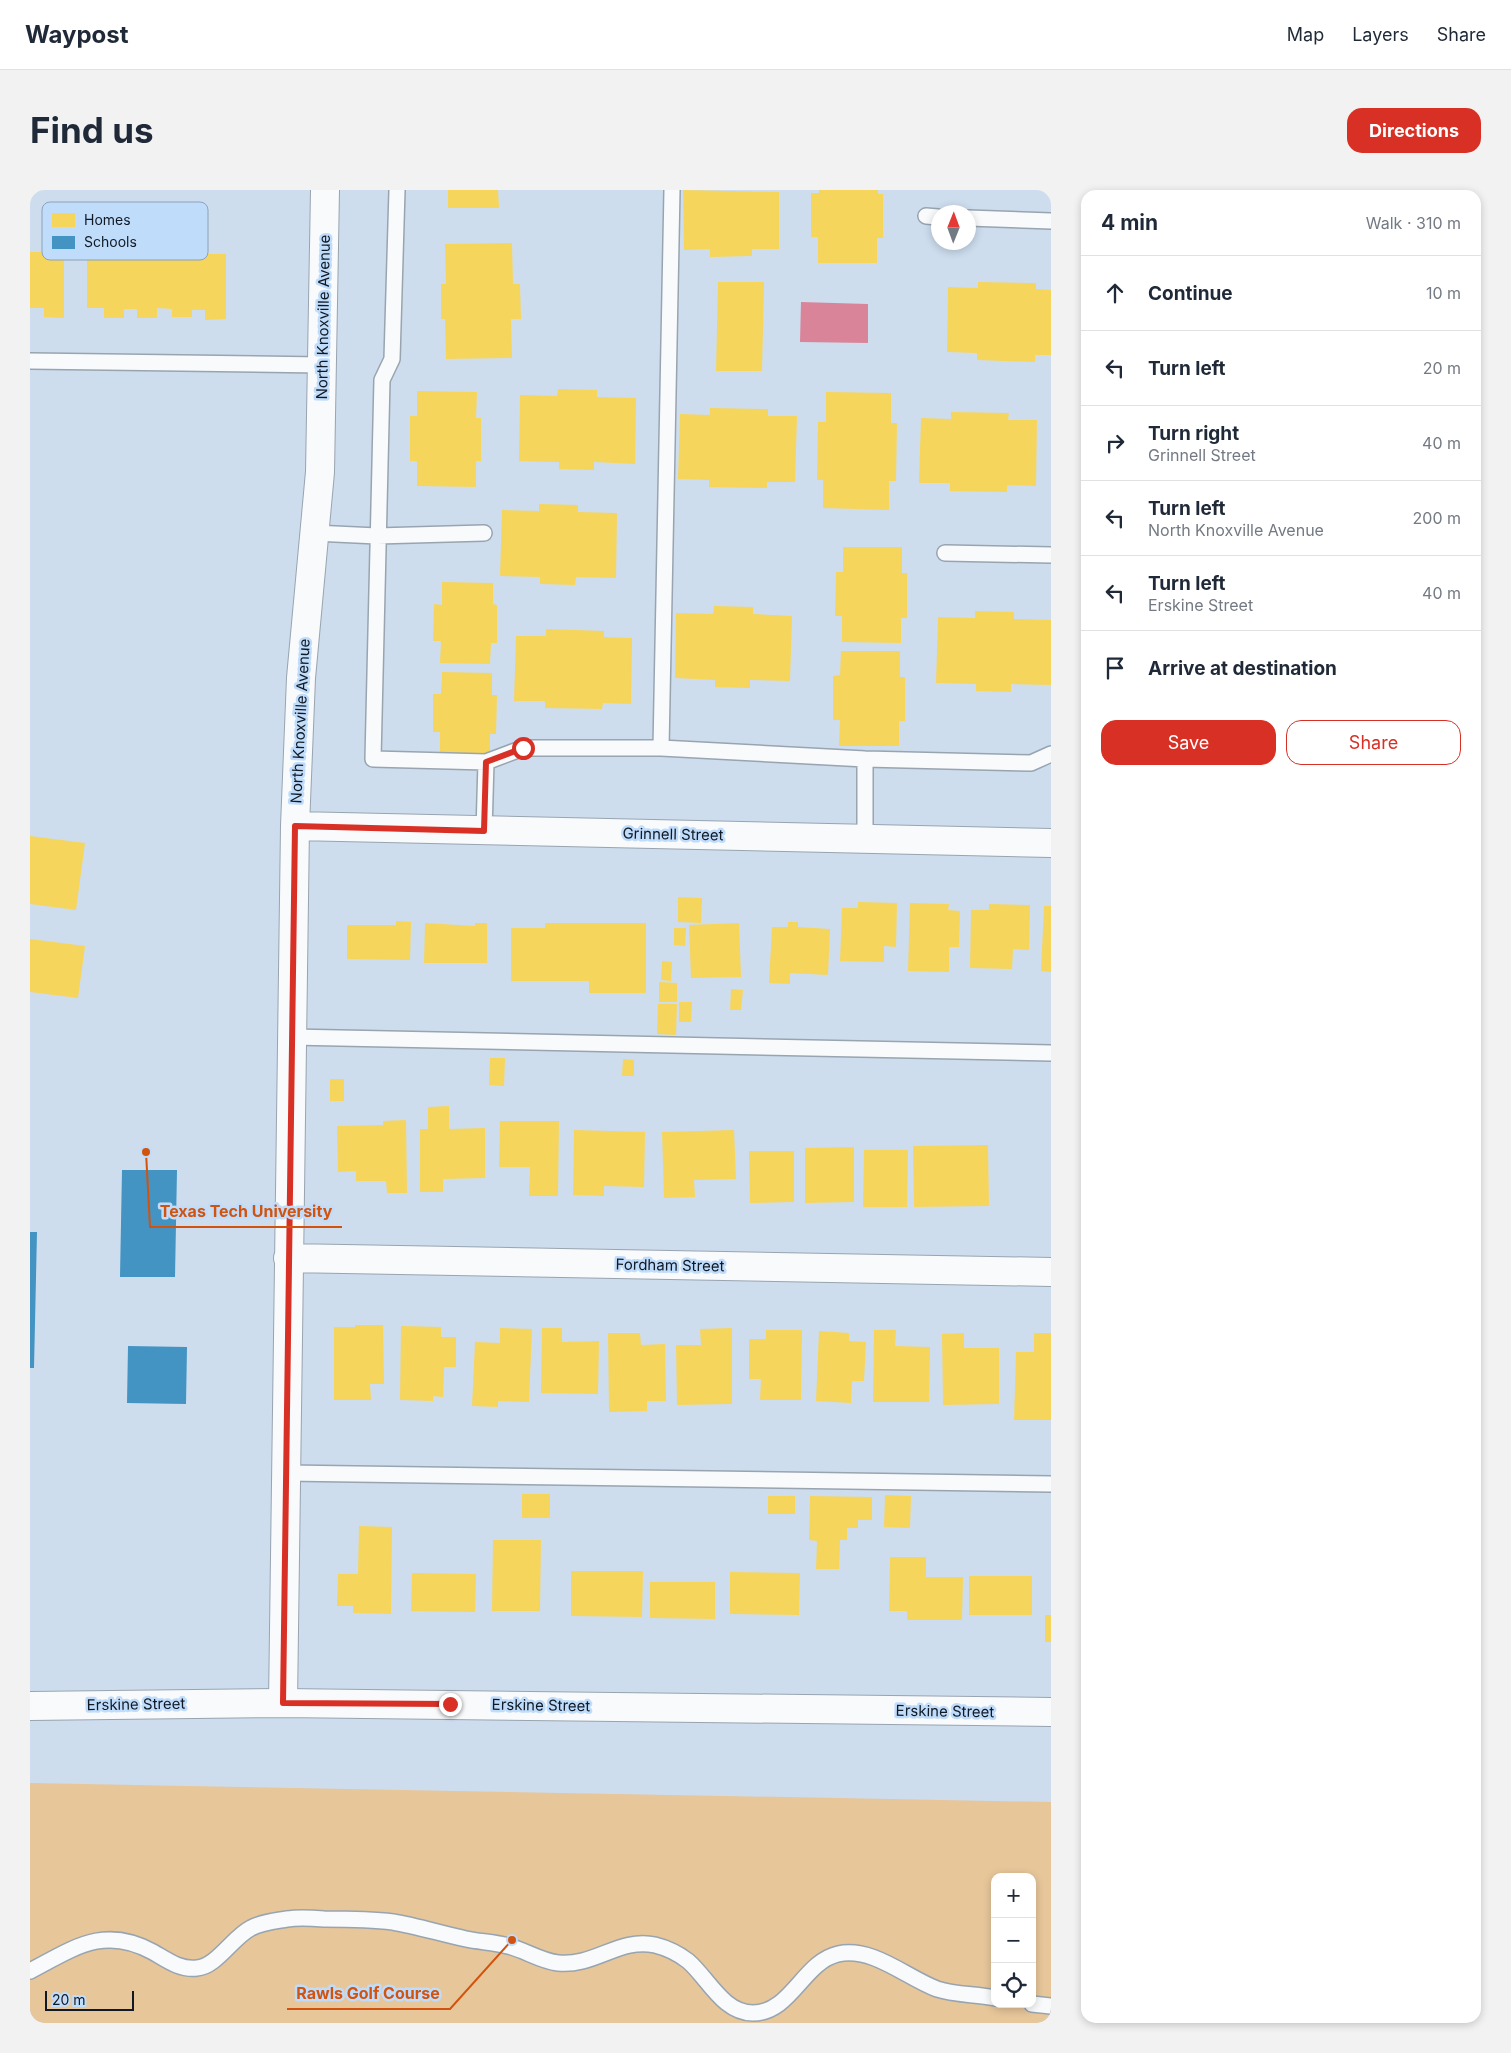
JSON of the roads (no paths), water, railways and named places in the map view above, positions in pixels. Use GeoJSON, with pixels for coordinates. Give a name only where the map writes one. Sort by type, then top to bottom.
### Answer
{"type":"FeatureCollection","features":[{"type":"Feature","properties":{"kind":"street","name":"North Knoxville Avenue"},"geometry":{"type":"LineString","coordinates":[[283,1703],[295,826],[301,678],[320,472],[326,190]]}},
{"type":"Feature","properties":{"kind":"street","name":"Grinnell Street"},"geometry":{"type":"LineString","coordinates":[[295,826],[1051,843]]}},
{"type":"Feature","properties":{"kind":"street","name":"Fordham Street"},"geometry":{"type":"LineString","coordinates":[[288,1258],[1051,1272]]}},
{"type":"Feature","properties":{"kind":"street","name":"Erskine Street"},"geometry":{"type":"LineString","coordinates":[[30,1706],[283,1703],[1051,1712]]}},
{"type":"Feature","properties":{"kind":"lane"},"geometry":{"type":"LineString","coordinates":[[397,190],[392,359],[382,380],[373,758],[486,762],[523,748],[660,748],[865,759],[1031,763],[1051,754]]}},
{"type":"Feature","properties":{"kind":"lane"},"geometry":{"type":"LineString","coordinates":[[660,748],[672,190]]}},
{"type":"Feature","properties":{"kind":"lane"},"geometry":{"type":"LineString","coordinates":[[976,218],[1051,221]]}},
{"type":"Feature","properties":{"kind":"lane"},"geometry":{"type":"LineString","coordinates":[[30,361],[322,365]]}},
{"type":"Feature","properties":{"kind":"lane"},"geometry":{"type":"LineString","coordinates":[[314,533],[377,536],[484,533]]}},
{"type":"Feature","properties":{"kind":"lane"},"geometry":{"type":"LineString","coordinates":[[944,554],[1051,555]]}},
{"type":"Feature","properties":{"kind":"lane"},"geometry":{"type":"LineString","coordinates":[[865,759],[865,839]]}},
{"type":"Feature","properties":{"kind":"lane"},"geometry":{"type":"LineString","coordinates":[[484,831],[486,762]]}},
{"type":"Feature","properties":{"kind":"lane"},"geometry":{"type":"LineString","coordinates":[[292,1038],[1051,1053]]}},
{"type":"Feature","properties":{"kind":"lane"},"geometry":{"type":"LineString","coordinates":[[286,1473],[1051,1484]]}},
{"type":"Feature","properties":{"kind":"lane"},"geometry":{"type":"LineString","coordinates":[[30,1971],[70,1949],[90,1941],[109,1938],[143,1947],[180,1967],[196,1969],[208,1966],[238,1936],[252,1927],[270,1921],[292,1918],[365,1919],[396,1922],[469,1940],[497,1943],[556,1963],[576,1964],[592,1960],[620,1947],[637,1944],[653,1945],[670,1950],[689,1962],[724,2000],[740,2010],[753,2013],[770,2010],[783,2000],[810,1971],[825,1959],[840,1953],[856,1954],[874,1959],[937,1989],[991,1997]]}},
{"type":"Feature","properties":{"kind":"lane"},"geometry":{"type":"LineString","coordinates":[[1036,2004],[1051,2006]]}},
{"type":"Feature","properties":{"kind":"place","name":"Texas Tech University"},"geometry":{"type":"Point","coordinates":[146,1152]}},
{"type":"Feature","properties":{"kind":"place","name":"Rawls Golf Course"},"geometry":{"type":"Point","coordinates":[512,1940]}}]}
